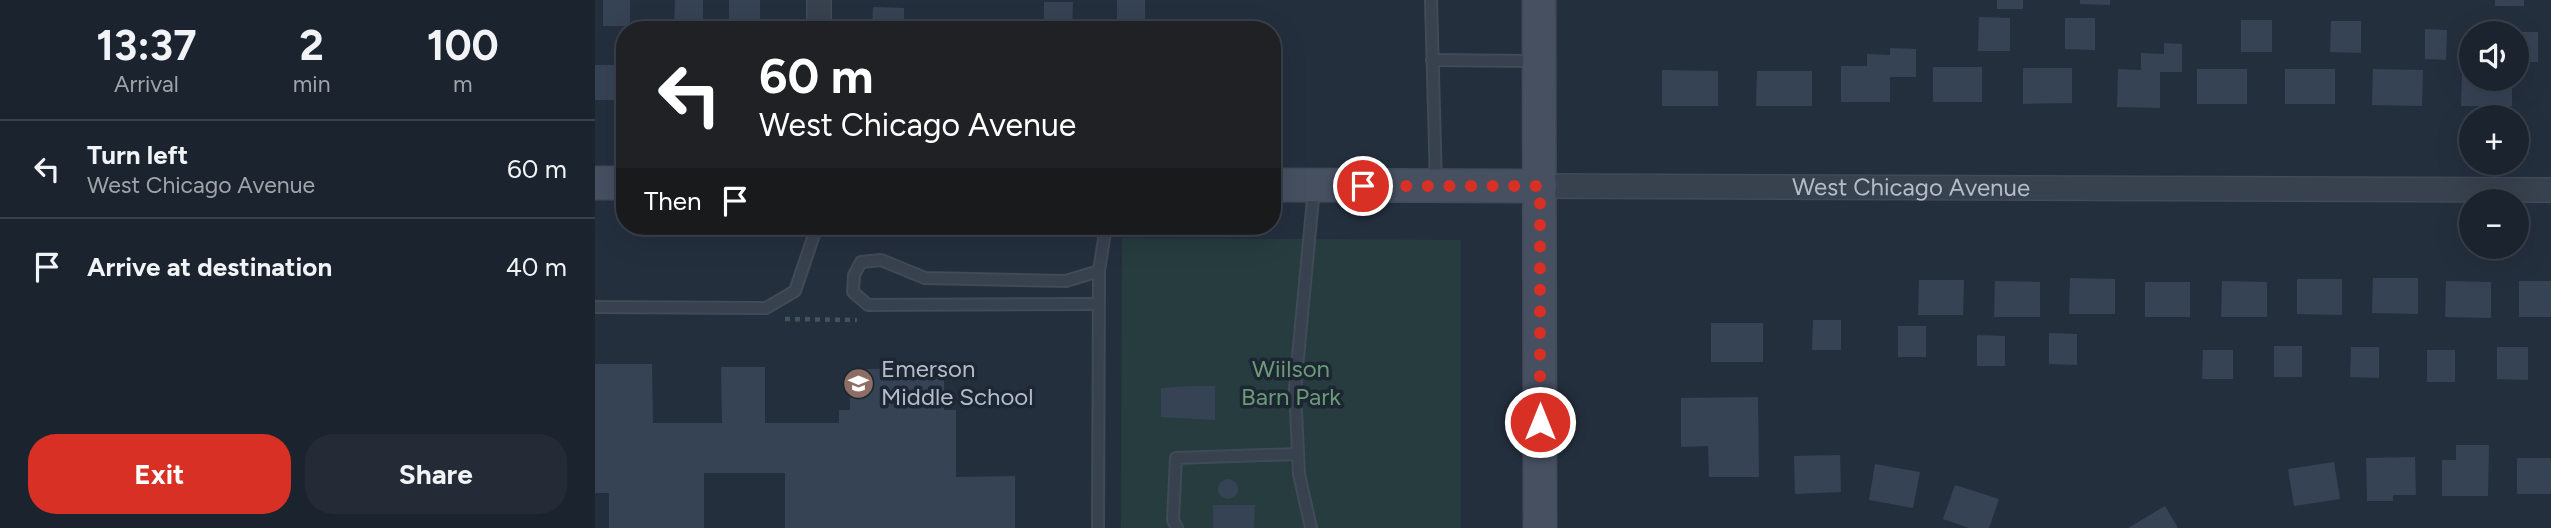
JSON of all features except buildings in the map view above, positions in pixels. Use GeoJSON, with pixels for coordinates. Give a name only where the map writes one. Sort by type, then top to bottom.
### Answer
{"type":"FeatureCollection","features":[{"type":"Feature","properties":{"kind":"main road"},"geometry":{"type":"LineString","coordinates":[[1539,0],[1540,528]]}},
{"type":"Feature","properties":{"kind":"main road"},"geometry":{"type":"LineString","coordinates":[[595,183],[616,183]]}},
{"type":"Feature","properties":{"kind":"main road","name":"West Chicago Avenue"},"geometry":{"type":"LineString","coordinates":[[1281,185],[1540,186]]}},
{"type":"Feature","properties":{"kind":"street"},"geometry":{"type":"LineString","coordinates":[[819,0],[819,21]]}},
{"type":"Feature","properties":{"kind":"street","name":"West Chicago Avenue"},"geometry":{"type":"LineString","coordinates":[[1540,186],[2551,190]]}},
{"type":"Feature","properties":{"kind":"lane"},"geometry":{"type":"LineString","coordinates":[[1431,0],[1436,187]]}},
{"type":"Feature","properties":{"kind":"lane"},"geometry":{"type":"LineString","coordinates":[[1432,60],[1539,61]]}},
{"type":"Feature","properties":{"kind":"lane"},"geometry":{"type":"LineString","coordinates":[[1311,528],[1299,474],[1295,386],[1315,186]]}},
{"type":"Feature","properties":{"kind":"lane"},"geometry":{"type":"LineString","coordinates":[[595,307],[766,308],[795,291],[814,235]]}},
{"type":"Feature","properties":{"kind":"lane"},"geometry":{"type":"LineString","coordinates":[[1098,528],[1098,304],[1099,271],[1105,235]]}},
{"type":"Feature","properties":{"kind":"lane"},"geometry":{"type":"LineString","coordinates":[[1098,304],[868,304],[853,292],[854,275],[861,262],[881,260],[925,278],[1066,281],[1099,271]]}},
{"type":"Feature","properties":{"kind":"lane"},"geometry":{"type":"LineString","coordinates":[[1177,528],[1173,520],[1176,458],[1298,454]]}},
{"type":"Feature","properties":{"kind":"path"},"geometry":{"type":"LineString","coordinates":[[777,319],[861,320]]}},
{"type":"Feature","properties":{"kind":"green space","name":"Wiilson Barn Park"},"geometry":{"type":"Polygon","coordinates":[[[1122,238],[1461,240],[1461,528],[1121,528],[1122,238]]]}},
{"type":"Feature","properties":{"kind":"place","name":"Emerson Middle School"},"geometry":{"type":"Point","coordinates":[858,383]}},
{"type":"Feature","properties":{"kind":"route"},"geometry":{"type":"LineString","coordinates":[[1363,186],[1540,186],[1540,422]]}}]}
